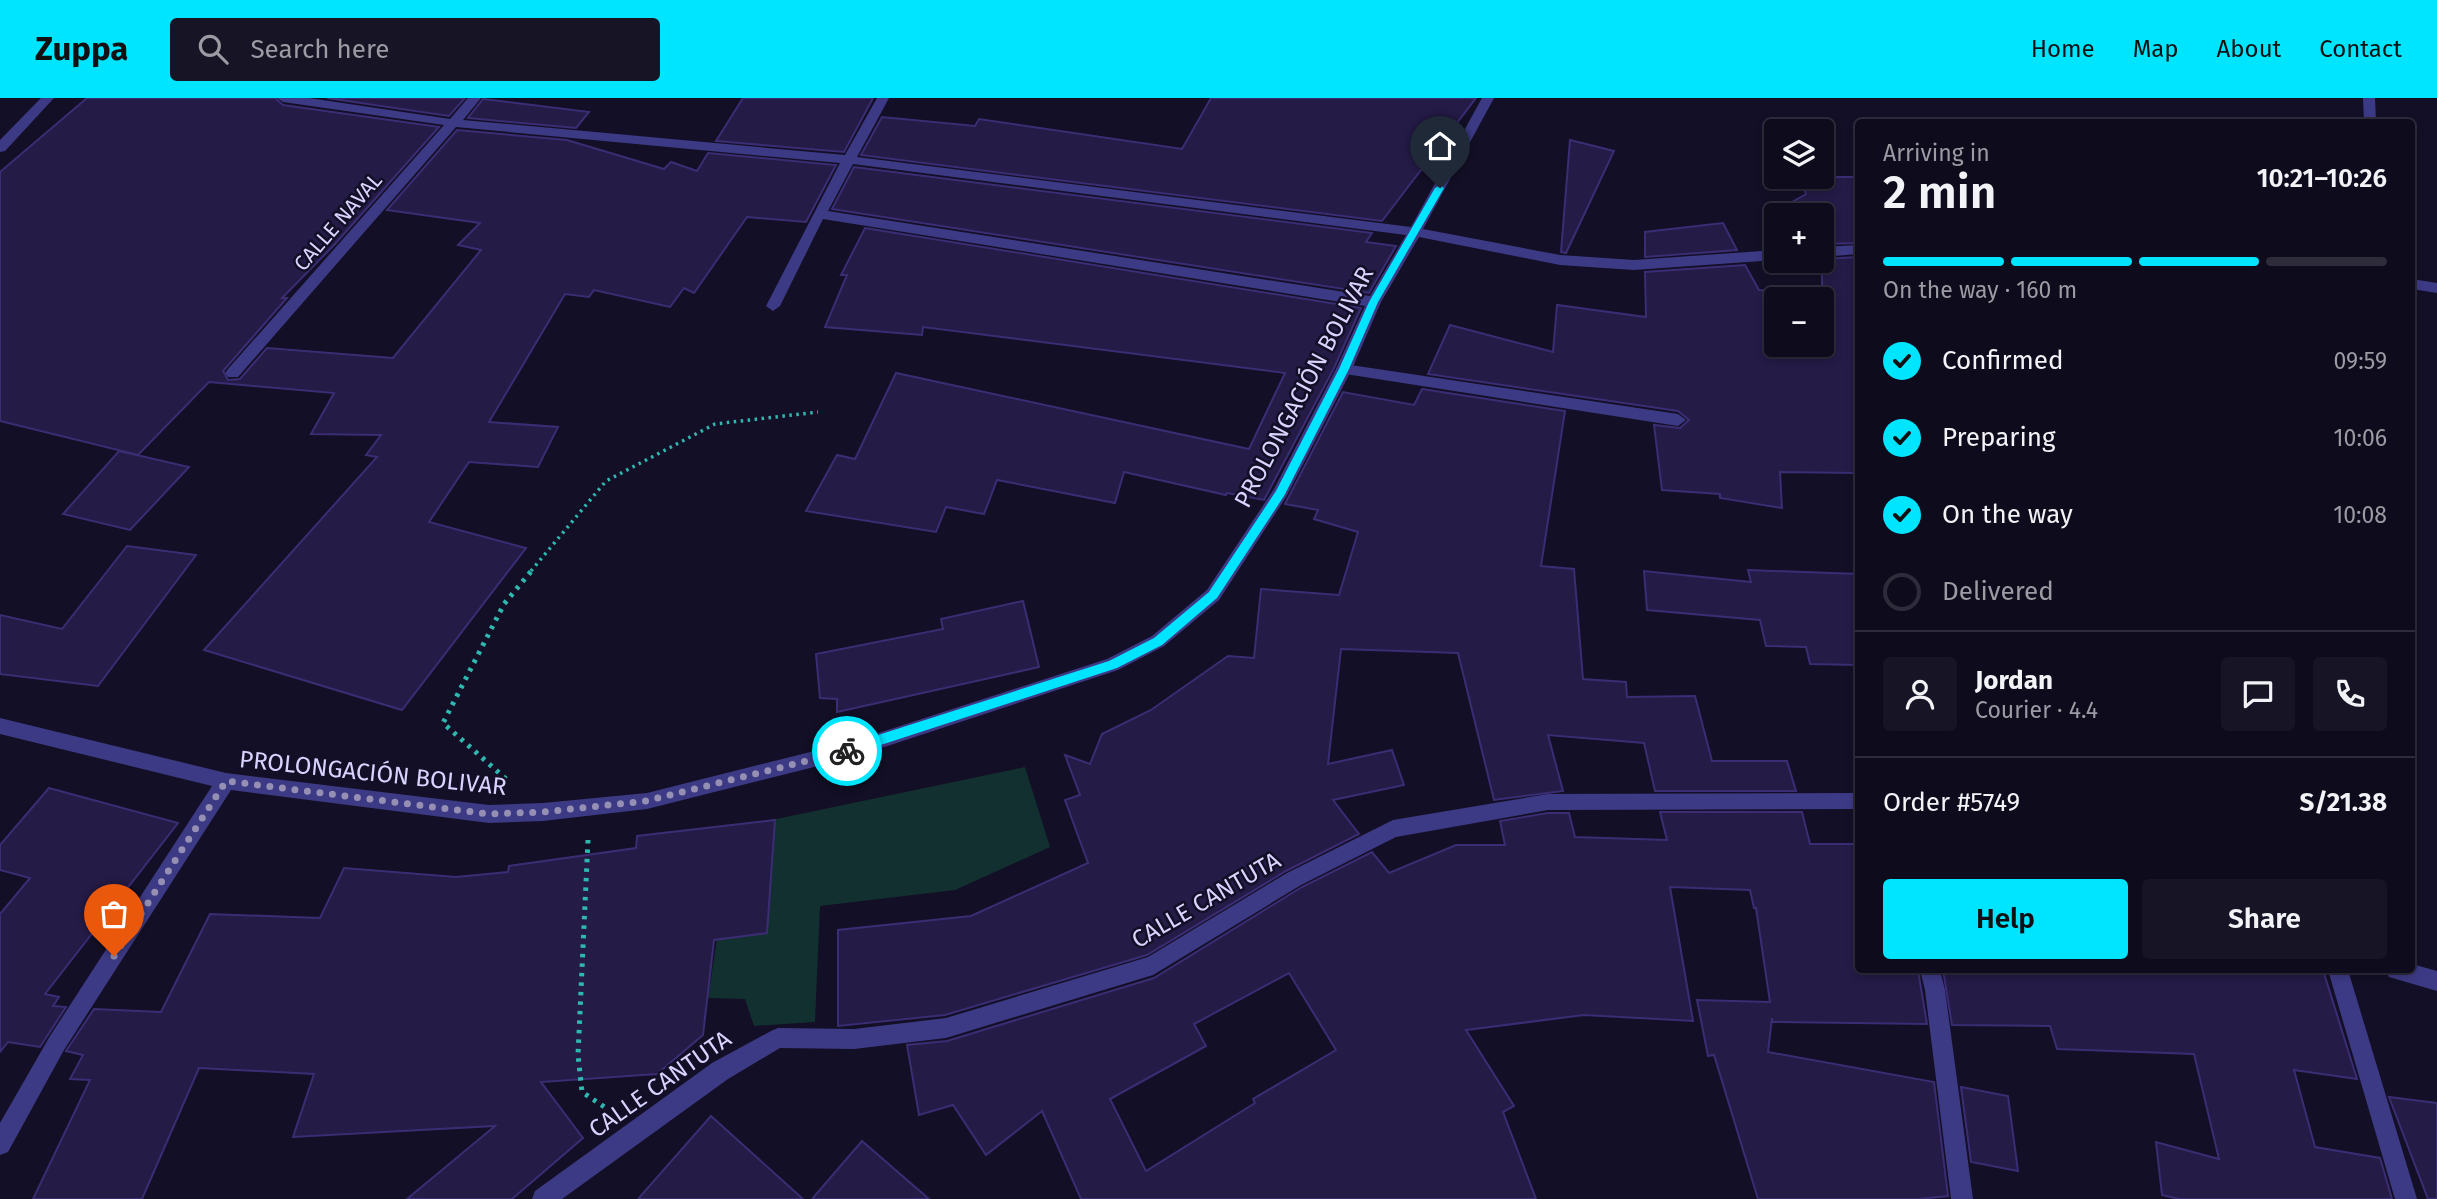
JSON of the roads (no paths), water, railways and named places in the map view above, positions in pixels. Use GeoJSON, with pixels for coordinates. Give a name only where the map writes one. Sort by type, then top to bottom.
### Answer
{"type":"FeatureCollection","features":[{"type":"Feature","properties":{"kind":"street"},"geometry":{"type":"LineString","coordinates":[[0,148],[48,98]]}},
{"type":"Feature","properties":{"kind":"street"},"geometry":{"type":"LineString","coordinates":[[283,98],[454,123],[850,160],[1415,232],[1560,260],[1634,265],[1764,256]]}},
{"type":"Feature","properties":{"kind":"street","name":"CALLE NAVAL"},"geometry":{"type":"LineString","coordinates":[[233,373],[475,98]]}},
{"type":"Feature","properties":{"kind":"street"},"geometry":{"type":"LineString","coordinates":[[773,306],[819,214],[883,98]]}},
{"type":"Feature","properties":{"kind":"street","name":"PROLONGACIÓN BOLIVAR"},"geometry":{"type":"LineString","coordinates":[[0,726],[226,781],[489,814],[543,812],[646,801],[855,749],[1112,665],[1158,641],[1213,595],[1280,493],[1344,369],[1374,302],[1488,98]]}},
{"type":"Feature","properties":{"kind":"street"},"geometry":{"type":"LineString","coordinates":[[2369,98],[2370,119]]}},
{"type":"Feature","properties":{"kind":"street"},"geometry":{"type":"LineString","coordinates":[[819,214],[1374,302]]}},
{"type":"Feature","properties":{"kind":"street"},"geometry":{"type":"LineString","coordinates":[[1834,251],[1855,250]]}},
{"type":"Feature","properties":{"kind":"street"},"geometry":{"type":"LineString","coordinates":[[2415,284],[2437,288]]}},
{"type":"Feature","properties":{"kind":"street"},"geometry":{"type":"LineString","coordinates":[[1344,369],[1678,420]]}},
{"type":"Feature","properties":{"kind":"street"},"geometry":{"type":"LineString","coordinates":[[0,1144],[57,1043],[226,781]]}},
{"type":"Feature","properties":{"kind":"street","name":"CALLE CANTUTA"},"geometry":{"type":"LineString","coordinates":[[543,1199],[720,1071],[778,1038],[854,1039],[946,1028],[1153,965],[1294,879],[1393,829],[1548,802],[1855,801]]}},
{"type":"Feature","properties":{"kind":"street"},"geometry":{"type":"LineString","coordinates":[[1931,973],[1962,1199]]}},
{"type":"Feature","properties":{"kind":"street"},"geometry":{"type":"LineString","coordinates":[[2339,973],[2406,1199]]}},
{"type":"Feature","properties":{"kind":"street"},"geometry":{"type":"LineString","coordinates":[[2407,973],[2437,981]]}}]}
